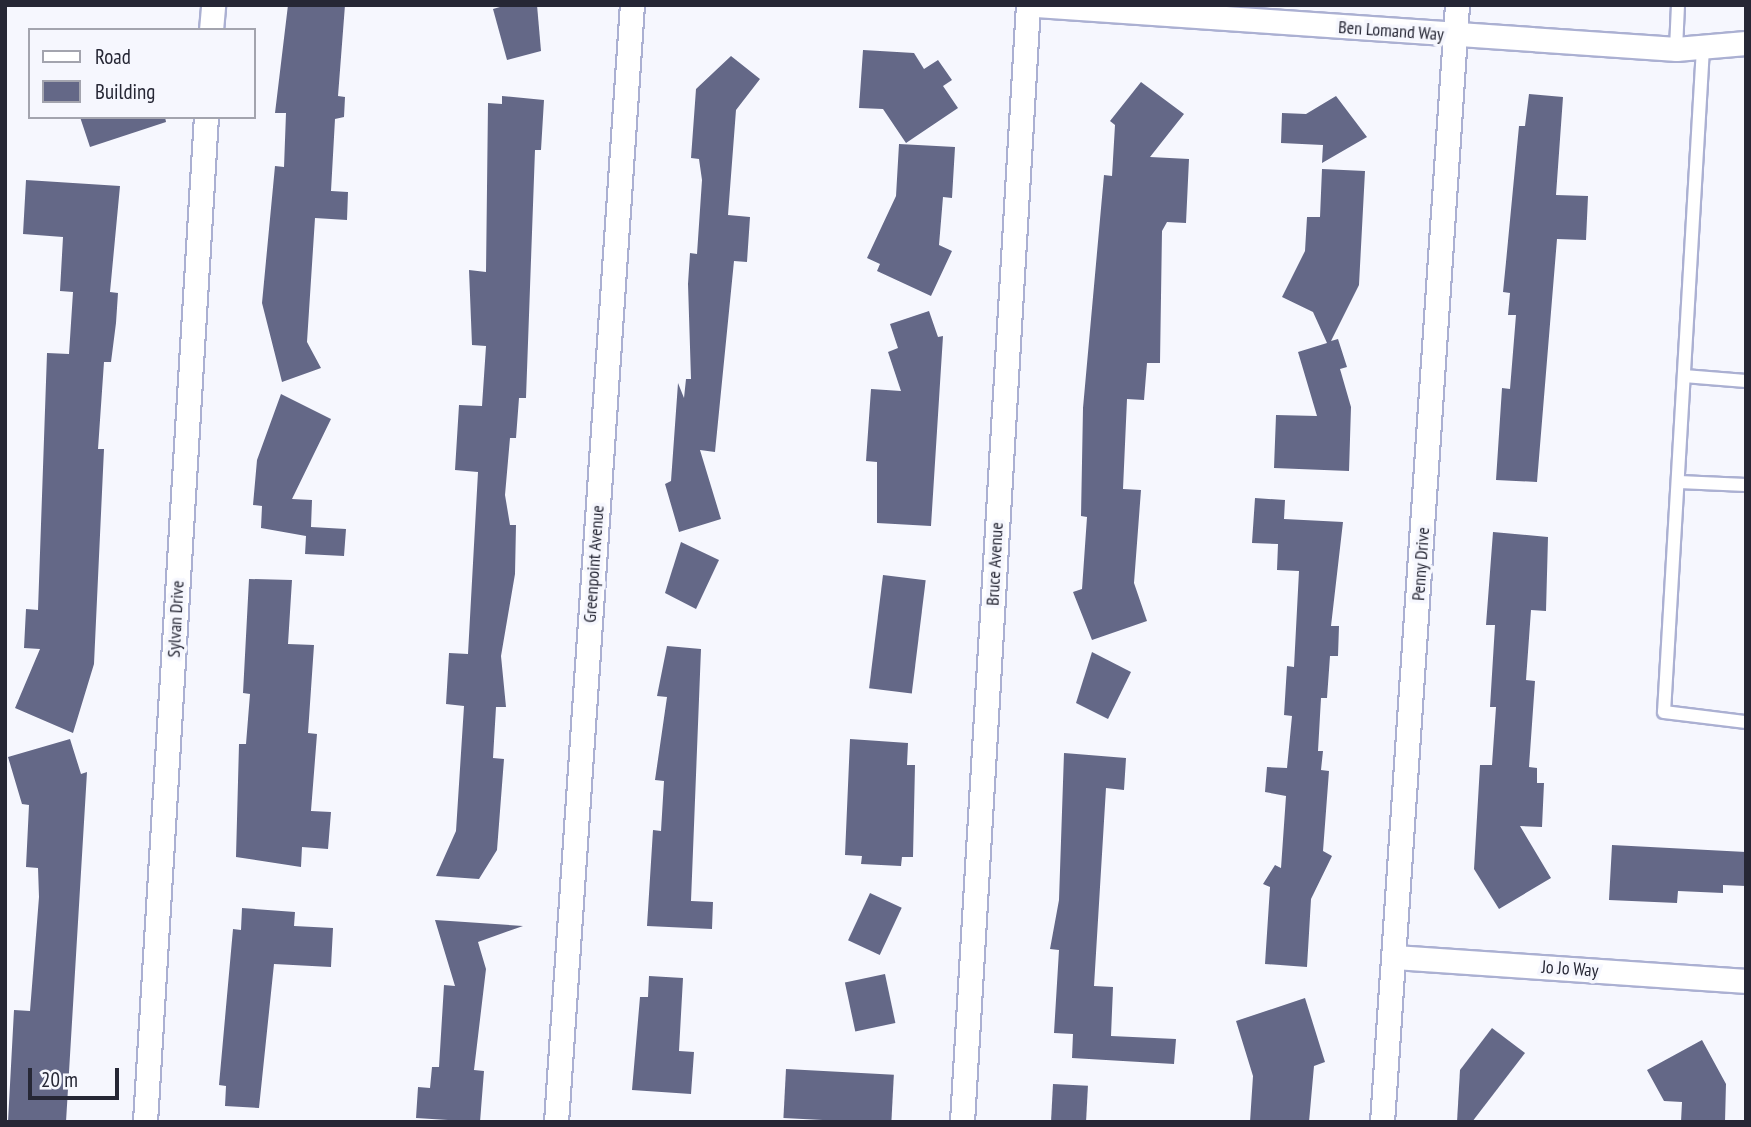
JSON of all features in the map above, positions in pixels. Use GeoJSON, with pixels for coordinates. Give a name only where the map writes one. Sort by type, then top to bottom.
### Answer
{"type":"FeatureCollection","features":[{"type":"Feature","properties":{"kind":"street"},"geometry":{"type":"LineString","coordinates":[[211,28],[213,5]]}},
{"type":"Feature","properties":{"kind":"street","name":"Greenpoint Avenue"},"geometry":{"type":"LineString","coordinates":[[556,1122],[632,5]]}},
{"type":"Feature","properties":{"kind":"street","name":"Bruce Avenue"},"geometry":{"type":"LineString","coordinates":[[962,1122],[1028,5]]}},
{"type":"Feature","properties":{"kind":"street","name":"Ben Lomand Way"},"geometry":{"type":"LineString","coordinates":[[1036,5],[1455,36],[1676,48],[1746,43]]}},
{"type":"Feature","properties":{"kind":"street","name":"Penny Drive"},"geometry":{"type":"LineString","coordinates":[[1382,1122],[1457,5]]}},
{"type":"Feature","properties":{"kind":"street","name":"Sylvan Drive"},"geometry":{"type":"LineString","coordinates":[[145,1122],[206,119]]}},
{"type":"Feature","properties":{"kind":"street","name":"Jo Jo Way"},"geometry":{"type":"LineString","coordinates":[[1395,957],[1746,981]]}},
{"type":"Feature","properties":{"kind":"lane"},"geometry":{"type":"LineString","coordinates":[[1676,48],[1678,5]]}},
{"type":"Feature","properties":{"kind":"lane"},"geometry":{"type":"LineString","coordinates":[[1703,48],[1702,108],[1664,712],[1746,722]]}},
{"type":"Feature","properties":{"kind":"lane"},"geometry":{"type":"LineString","coordinates":[[1684,376],[1746,381]]}},
{"type":"Feature","properties":{"kind":"lane"},"geometry":{"type":"LineString","coordinates":[[1679,482],[1746,485]]}},
{"type":"Feature","properties":{"kind":"building"},"geometry":{"type":"Polygon","coordinates":[[[288,5],[345,5],[338,96],[345,97],[344,117],[335,119],[331,191],[348,192],[347,220],[315,218],[307,342],[321,368],[282,382],[262,303],[275,166],[284,167],[286,113],[275,113],[288,5]]]}},
{"type":"Feature","properties":{"kind":"building"},"geometry":{"type":"Polygon","coordinates":[[[507,5],[537,5],[541,51],[507,60],[493,9],[507,5]]]}},
{"type":"Feature","properties":{"kind":"building"},"geometry":{"type":"Polygon","coordinates":[[[863,50],[914,53],[924,69],[938,60],[952,80],[943,86],[958,108],[906,143],[883,109],[859,108],[863,50]]]}},
{"type":"Feature","properties":{"kind":"building"},"geometry":{"type":"Polygon","coordinates":[[[731,56],[760,79],[736,110],[728,215],[750,217],[747,262],[734,261],[715,452],[700,450],[721,519],[679,532],[665,484],[671,481],[678,383],[684,398],[686,379],[691,379],[688,284],[690,253],[697,254],[702,180],[699,159],[691,158],[696,89],[731,56]]]}},
{"type":"Feature","properties":{"kind":"building"},"geometry":{"type":"Polygon","coordinates":[[[1141,82],[1184,114],[1150,157],[1189,159],[1186,223],[1167,222],[1162,231],[1160,363],[1147,363],[1144,400],[1127,399],[1123,489],[1141,490],[1134,583],[1147,621],[1092,640],[1073,592],[1082,589],[1087,517],[1081,516],[1083,408],[1104,175],[1112,176],[1115,125],[1110,121],[1141,82]]]}},
{"type":"Feature","properties":{"kind":"building"},"geometry":{"type":"Polygon","coordinates":[[[1529,94],[1563,97],[1556,195],[1588,196],[1586,240],[1557,239],[1537,482],[1496,480],[1502,388],[1510,389],[1516,315],[1508,315],[1510,293],[1503,292],[1519,126],[1525,126],[1529,94]]]}},
{"type":"Feature","properties":{"kind":"building"},"geometry":{"type":"Polygon","coordinates":[[[502,96],[544,100],[541,150],[535,150],[526,398],[519,398],[516,438],[510,438],[505,495],[510,525],[516,525],[515,574],[501,656],[506,707],[496,707],[493,758],[504,759],[497,850],[479,879],[436,876],[456,831],[464,706],[446,704],[449,653],[468,654],[478,472],[455,470],[459,405],[482,406],[486,346],[472,345],[469,270],[486,272],[488,103],[502,104],[502,96]]]}},
{"type":"Feature","properties":{"kind":"building"},"geometry":{"type":"Polygon","coordinates":[[[1336,96],[1367,137],[1322,163],[1323,145],[1281,143],[1282,113],[1306,114],[1336,96]]]}},
{"type":"Feature","properties":{"kind":"building"},"geometry":{"type":"Polygon","coordinates":[[[81,119],[165,119],[166,122],[90,147],[81,119]]]}},
{"type":"Feature","properties":{"kind":"building"},"geometry":{"type":"Polygon","coordinates":[[[899,144],[955,147],[952,198],[943,197],[939,245],[952,251],[931,296],[877,271],[880,264],[867,258],[896,196],[899,144]]]}},
{"type":"Feature","properties":{"kind":"building"},"geometry":{"type":"Polygon","coordinates":[[[1322,169],[1365,171],[1359,285],[1331,341],[1338,339],[1347,367],[1340,369],[1351,407],[1349,471],[1274,468],[1276,415],[1317,416],[1298,352],[1327,343],[1313,312],[1282,297],[1305,251],[1307,217],[1320,217],[1322,169]]]}},
{"type":"Feature","properties":{"kind":"building"},"geometry":{"type":"Polygon","coordinates":[[[26,180],[120,186],[110,292],[118,293],[116,323],[111,362],[104,362],[98,449],[104,449],[94,664],[73,733],[15,708],[40,649],[24,648],[26,609],[38,610],[47,353],[69,354],[73,292],[60,291],[63,237],[23,234],[26,180]]]}},
{"type":"Feature","properties":{"kind":"building"},"geometry":{"type":"Polygon","coordinates":[[[929,311],[938,337],[943,336],[931,526],[877,523],[877,462],[866,461],[871,389],[901,391],[888,352],[898,348],[890,324],[929,311]]]}},
{"type":"Feature","properties":{"kind":"building"},"geometry":{"type":"Polygon","coordinates":[[[281,394],[331,419],[292,499],[312,500],[311,527],[346,529],[344,556],[305,554],[306,536],[261,528],[262,506],[253,505],[257,460],[281,394]]]}},
{"type":"Feature","properties":{"kind":"building"},"geometry":{"type":"Polygon","coordinates":[[[1255,498],[1285,500],[1284,519],[1343,522],[1331,626],[1339,626],[1338,656],[1330,656],[1327,698],[1321,698],[1318,751],[1323,751],[1321,770],[1329,771],[1323,851],[1332,856],[1311,899],[1307,967],[1265,964],[1270,887],[1263,884],[1275,865],[1281,868],[1286,796],[1265,792],[1267,767],[1287,768],[1292,716],[1284,715],[1287,666],[1294,667],[1299,571],[1277,570],[1278,544],[1252,543],[1255,498]]]}},
{"type":"Feature","properties":{"kind":"building"},"geometry":{"type":"Polygon","coordinates":[[[1493,532],[1548,537],[1546,611],[1531,610],[1526,680],[1535,681],[1529,767],[1537,768],[1537,783],[1544,783],[1542,827],[1520,826],[1551,878],[1499,909],[1474,869],[1480,765],[1492,765],[1496,707],[1490,707],[1495,625],[1486,625],[1493,532]]]}},
{"type":"Feature","properties":{"kind":"building"},"geometry":{"type":"Polygon","coordinates":[[[681,542],[719,560],[696,609],[665,593],[681,542]]]}},
{"type":"Feature","properties":{"kind":"building"},"geometry":{"type":"Polygon","coordinates":[[[883,575],[926,580],[912,693],[869,688],[883,575]]]}},
{"type":"Feature","properties":{"kind":"building"},"geometry":{"type":"Polygon","coordinates":[[[249,579],[292,580],[288,644],[314,645],[308,733],[317,734],[311,811],[331,812],[328,849],[302,847],[301,867],[236,857],[239,744],[246,744],[250,694],[243,693],[249,579]]]}},
{"type":"Feature","properties":{"kind":"building"},"geometry":{"type":"Polygon","coordinates":[[[667,646],[701,649],[691,901],[713,902],[712,929],[647,926],[653,830],[661,831],[664,781],[655,780],[667,697],[657,696],[667,646]]]}},
{"type":"Feature","properties":{"kind":"building"},"geometry":{"type":"Polygon","coordinates":[[[1092,652],[1131,672],[1108,719],[1076,703],[1092,652]]]}},
{"type":"Feature","properties":{"kind":"building"},"geometry":{"type":"Polygon","coordinates":[[[70,739],[81,774],[87,772],[66,1122],[8,1122],[14,1010],[30,1011],[39,897],[38,868],[26,867],[29,805],[22,804],[8,757],[70,739]]]}},
{"type":"Feature","properties":{"kind":"building"},"geometry":{"type":"Polygon","coordinates":[[[850,739],[908,743],[907,765],[915,765],[913,857],[902,857],[901,866],[861,864],[862,856],[845,855],[850,739]]]}},
{"type":"Feature","properties":{"kind":"building"},"geometry":{"type":"Polygon","coordinates":[[[1064,753],[1126,758],[1124,790],[1106,788],[1094,986],[1113,987],[1111,1036],[1176,1039],[1174,1064],[1072,1058],[1073,1034],[1054,1033],[1059,950],[1050,949],[1059,900],[1064,753]]]}},
{"type":"Feature","properties":{"kind":"building"},"geometry":{"type":"Polygon","coordinates":[[[1612,845],[1746,852],[1746,886],[1723,885],[1723,893],[1678,891],[1677,903],[1609,900],[1612,845]]]}},
{"type":"Feature","properties":{"kind":"building"},"geometry":{"type":"Polygon","coordinates":[[[870,893],[902,908],[880,955],[848,940],[870,893]]]}},
{"type":"Feature","properties":{"kind":"building"},"geometry":{"type":"Polygon","coordinates":[[[242,908],[295,912],[294,926],[333,928],[331,967],[274,964],[259,1108],[225,1106],[226,1086],[219,1085],[233,929],[241,930],[242,908]]]}},
{"type":"Feature","properties":{"kind":"building"},"geometry":{"type":"Polygon","coordinates":[[[435,920],[523,926],[478,942],[486,969],[474,1070],[484,1071],[480,1122],[416,1118],[418,1087],[430,1088],[432,1067],[439,1067],[444,985],[455,986],[435,920]]]}},
{"type":"Feature","properties":{"kind":"building"},"geometry":{"type":"Polygon","coordinates":[[[885,974],[895,1023],[855,1031],[845,983],[885,974]]]}},
{"type":"Feature","properties":{"kind":"building"},"geometry":{"type":"Polygon","coordinates":[[[649,976],[683,978],[679,1051],[694,1052],[691,1094],[632,1090],[640,997],[648,997],[649,976]]]}},
{"type":"Feature","properties":{"kind":"building"},"geometry":{"type":"Polygon","coordinates":[[[1305,998],[1325,1062],[1314,1066],[1309,1122],[1250,1122],[1253,1076],[1236,1021],[1305,998]]]}},
{"type":"Feature","properties":{"kind":"building"},"geometry":{"type":"Polygon","coordinates":[[[1492,1028],[1525,1053],[1472,1122],[1457,1122],[1460,1070],[1492,1028]]]}},
{"type":"Feature","properties":{"kind":"building"},"geometry":{"type":"Polygon","coordinates":[[[1702,1040],[1726,1084],[1725,1122],[1681,1122],[1682,1102],[1664,1101],[1647,1070],[1702,1040]]]}},
{"type":"Feature","properties":{"kind":"building"},"geometry":{"type":"Polygon","coordinates":[[[786,1069],[894,1075],[891,1122],[783,1118],[786,1069]]]}},
{"type":"Feature","properties":{"kind":"building"},"geometry":{"type":"Polygon","coordinates":[[[1053,1084],[1088,1086],[1086,1122],[1051,1122],[1053,1084]]]}}]}
